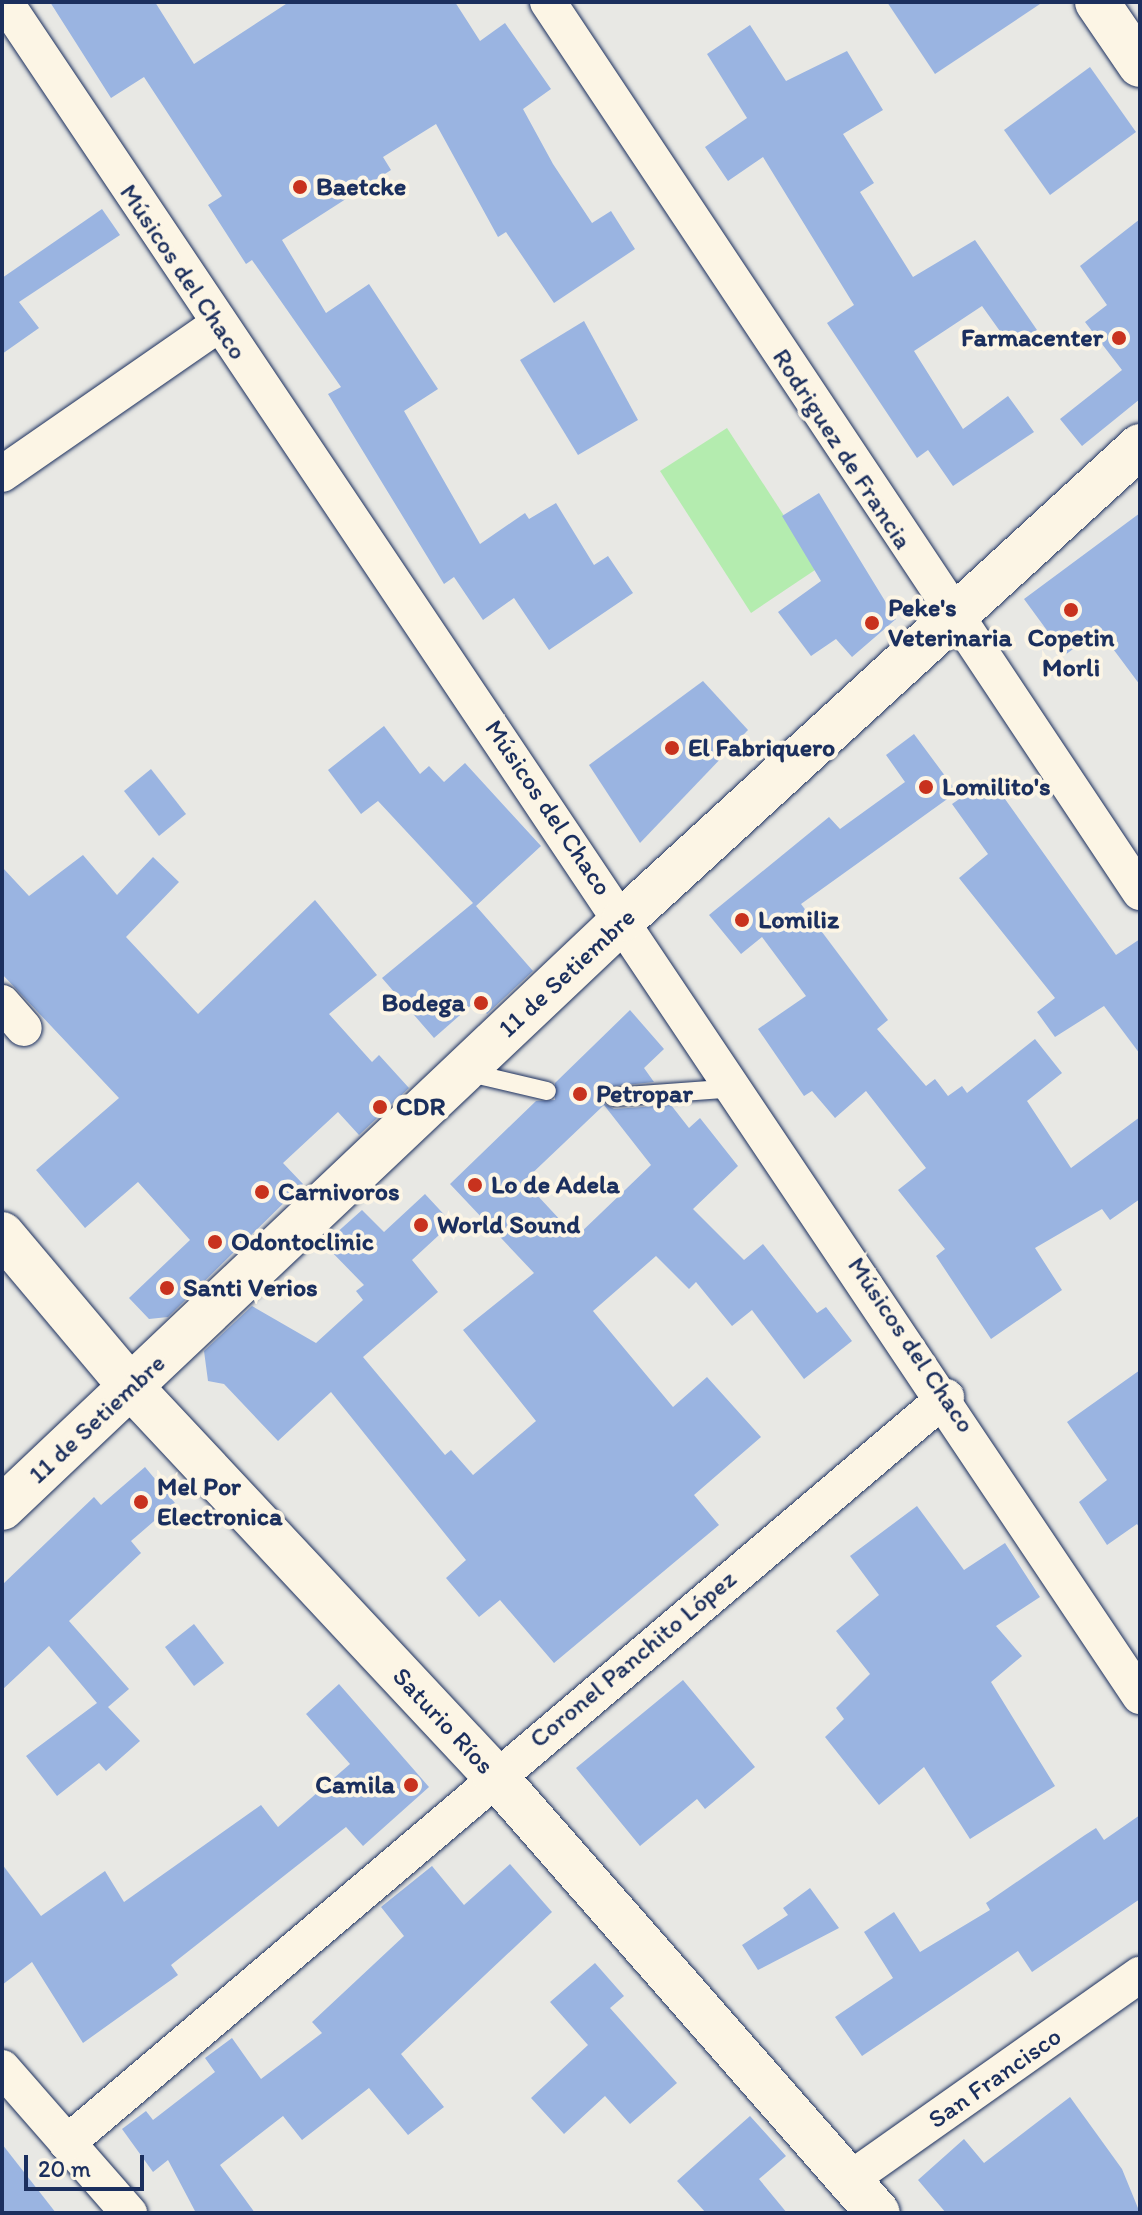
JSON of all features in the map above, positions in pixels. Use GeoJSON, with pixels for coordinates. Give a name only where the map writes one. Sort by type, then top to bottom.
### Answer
{"type":"FeatureCollection","features":[{"type":"Feature","properties":{"kind":"main road"},"geometry":{"type":"LineString","coordinates":[[1097,2],[1140,65]]}},
{"type":"Feature","properties":{"kind":"main road","name":"11 de Setiembre"},"geometry":{"type":"LineString","coordinates":[[2,1508],[624,919],[951,615],[1134,464]]}},
{"type":"Feature","properties":{"kind":"main road","name":"Saturio Ríos"},"geometry":{"type":"LineString","coordinates":[[2,1234],[131,1387],[494,1775],[878,2213]]}},
{"type":"Feature","properties":{"kind":"street","name":"Músicos del Chaco"},"geometry":{"type":"LineString","coordinates":[[5,2],[217,325],[739,1088],[946,1397],[1140,1696]]}},
{"type":"Feature","properties":{"kind":"street","name":"Rodriguez de Francia"},"geometry":{"type":"LineString","coordinates":[[548,2],[951,615],[1140,892]]}},
{"type":"Feature","properties":{"kind":"street"},"geometry":{"type":"LineString","coordinates":[[2,474],[217,325]]}},
{"type":"Feature","properties":{"kind":"street","name":"Coronel Panchito López"},"geometry":{"type":"LineString","coordinates":[[67,2143],[494,1775],[946,1397]]}},
{"type":"Feature","properties":{"kind":"street","name":"San Francisco"},"geometry":{"type":"LineString","coordinates":[[849,2180],[1140,1975]]}},
{"type":"Feature","properties":{"kind":"street"},"geometry":{"type":"LineString","coordinates":[[2,2068],[129,2213]]}},
{"type":"Feature","properties":{"kind":"lane"},"geometry":{"type":"LineString","coordinates":[[464,1072],[547,1091]]}},
{"type":"Feature","properties":{"kind":"lane"},"geometry":{"type":"LineString","coordinates":[[613,1097],[739,1088]]}},
{"type":"Feature","properties":{"kind":"green space"},"geometry":{"type":"Polygon","coordinates":[[[727,428],[818,568],[751,613],[660,471],[727,428]]]}},
{"type":"Feature","properties":{"kind":"building"},"geometry":{"type":"Polygon","coordinates":[[[50,2],[155,2],[194,64],[289,2],[455,2],[480,41],[505,23],[551,89],[523,109],[553,164],[592,223],[611,211],[635,249],[554,303],[506,232],[498,237],[436,124],[383,157],[391,170],[282,240],[326,313],[369,284],[438,389],[404,411],[480,544],[525,513],[529,519],[556,503],[594,565],[608,556],[633,593],[549,650],[514,598],[483,620],[454,577],[444,584],[328,394],[341,387],[252,260],[246,264],[208,205],[222,196],[144,77],[111,98],[50,2]]]}},
{"type":"Feature","properties":{"kind":"building"},"geometry":{"type":"Polygon","coordinates":[[[887,2],[1043,2],[935,74],[887,2]]]}},
{"type":"Feature","properties":{"kind":"building"},"geometry":{"type":"Polygon","coordinates":[[[750,25],[786,81],[847,51],[883,110],[843,134],[874,183],[860,192],[913,277],[975,240],[1037,330],[1012,348],[982,306],[914,351],[963,429],[1008,396],[1034,432],[953,486],[928,450],[917,458],[827,323],[854,305],[763,157],[728,181],[705,147],[747,118],[707,54],[750,25]]]}},
{"type":"Feature","properties":{"kind":"building"},"geometry":{"type":"Polygon","coordinates":[[[1090,67],[1136,132],[1050,195],[1004,130],[1090,67]]]}},
{"type":"Feature","properties":{"kind":"building"},"geometry":{"type":"Polygon","coordinates":[[[102,209],[120,235],[19,302],[39,328],[2,354],[2,278],[102,209]]]}},
{"type":"Feature","properties":{"kind":"building"},"geometry":{"type":"Polygon","coordinates":[[[1140,219],[1140,399],[1082,446],[1060,419],[1122,370],[1085,322],[1107,305],[1080,266],[1140,219]]]}},
{"type":"Feature","properties":{"kind":"building"},"geometry":{"type":"Polygon","coordinates":[[[584,321],[638,420],[578,455],[520,360],[584,321]]]}},
{"type":"Feature","properties":{"kind":"building"},"geometry":{"type":"Polygon","coordinates":[[[819,493],[896,619],[852,657],[836,639],[811,656],[778,612],[821,581],[782,516],[819,493]]]}},
{"type":"Feature","properties":{"kind":"building"},"geometry":{"type":"Polygon","coordinates":[[[1140,513],[1140,685],[1099,630],[1065,655],[1024,599],[1140,513]]]}},
{"type":"Feature","properties":{"kind":"building","name":"El Fabriquero"},"geometry":{"type":"Polygon","coordinates":[[[703,681],[748,730],[640,843],[589,765],[703,681]]]}},
{"type":"Feature","properties":{"kind":"building"},"geometry":{"type":"Polygon","coordinates":[[[384,726],[420,774],[429,766],[444,782],[465,763],[541,846],[476,906],[533,971],[487,1014],[476,1001],[434,1038],[382,978],[473,903],[378,801],[361,814],[328,770],[384,726]]]}},
{"type":"Feature","properties":{"kind":"building"},"geometry":{"type":"Polygon","coordinates":[[[914,734],[957,792],[801,904],[888,1020],[877,1029],[926,1086],[935,1079],[948,1096],[962,1086],[967,1093],[1035,1039],[1062,1073],[1027,1101],[1071,1168],[1140,1117],[1140,1199],[1110,1220],[1102,1209],[1035,1248],[1062,1290],[991,1339],[936,1256],[945,1249],[898,1190],[926,1168],[866,1091],[835,1118],[812,1091],[804,1096],[758,1029],[806,996],[762,937],[741,954],[709,915],[829,817],[840,829],[905,782],[886,755],[914,734]]]}},
{"type":"Feature","properties":{"kind":"building"},"geometry":{"type":"Polygon","coordinates":[[[151,769],[186,814],[159,836],[124,791],[151,769]]]}},
{"type":"Feature","properties":{"kind":"building"},"geometry":{"type":"Polygon","coordinates":[[[990,778],[1116,955],[1140,939],[1140,1054],[1104,1006],[1055,1037],[1037,1012],[1055,998],[959,878],[988,854],[952,804],[990,778]]]}},
{"type":"Feature","properties":{"kind":"building"},"geometry":{"type":"Polygon","coordinates":[[[83,855],[117,895],[153,857],[179,882],[126,937],[198,1014],[315,900],[377,975],[329,1014],[372,1062],[379,1055],[409,1088],[359,1135],[338,1112],[283,1163],[303,1184],[168,1317],[149,1319],[129,1298],[190,1240],[138,1182],[85,1228],[36,1170],[119,1098],[2,974],[2,867],[29,896],[83,855]]]}},
{"type":"Feature","properties":{"kind":"building"},"geometry":{"type":"Polygon","coordinates":[[[630,1010],[664,1049],[644,1068],[654,1082],[607,1087],[603,1103],[614,1109],[671,1105],[689,1128],[700,1118],[738,1166],[693,1209],[744,1260],[763,1244],[817,1313],[826,1307],[852,1341],[804,1379],[752,1310],[732,1326],[696,1282],[689,1289],[656,1256],[593,1311],[673,1407],[707,1377],[761,1437],[694,1495],[719,1525],[554,1663],[500,1600],[479,1617],[446,1578],[466,1560],[331,1392],[278,1441],[224,1384],[208,1381],[204,1351],[252,1306],[316,1343],[363,1300],[356,1291],[364,1285],[324,1244],[362,1210],[384,1232],[425,1194],[452,1223],[412,1260],[438,1292],[363,1357],[445,1455],[451,1450],[473,1475],[536,1421],[463,1330],[534,1273],[450,1184],[536,1101],[555,1100],[555,1083],[630,1010]],[[604,1105],[524,1181],[576,1237],[651,1165],[604,1105]]]}},
{"type":"Feature","properties":{"kind":"building"},"geometry":{"type":"Polygon","coordinates":[[[1140,1370],[1140,1529],[1137,1524],[1107,1545],[1079,1502],[1107,1480],[1067,1422],[1140,1370]]]}},
{"type":"Feature","properties":{"kind":"building"},"geometry":{"type":"Polygon","coordinates":[[[145,1467],[175,1503],[131,1541],[141,1553],[69,1621],[129,1689],[108,1707],[140,1741],[106,1771],[99,1763],[57,1796],[26,1756],[97,1703],[49,1646],[2,1690],[2,1585],[94,1497],[101,1505],[145,1467]]]}},
{"type":"Feature","properties":{"kind":"building"},"geometry":{"type":"Polygon","coordinates":[[[917,1506],[964,1570],[1005,1543],[1040,1597],[996,1626],[1022,1656],[991,1682],[1055,1786],[970,1839],[924,1767],[879,1805],[825,1737],[844,1719],[836,1708],[870,1674],[836,1631],[879,1595],[850,1556],[917,1506]]]}},
{"type":"Feature","properties":{"kind":"building"},"geometry":{"type":"Polygon","coordinates":[[[194,1624],[224,1663],[194,1686],[165,1647],[194,1624]]]}},
{"type":"Feature","properties":{"kind":"building"},"geometry":{"type":"Polygon","coordinates":[[[683,1680],[755,1767],[705,1809],[697,1799],[640,1846],[576,1768],[683,1680]]]}},
{"type":"Feature","properties":{"kind":"building"},"geometry":{"type":"Polygon","coordinates":[[[339,1684],[429,1787],[363,1846],[346,1827],[171,1965],[178,1975],[83,2043],[32,1962],[2,1985],[2,1864],[41,1916],[105,1871],[124,1902],[261,1805],[278,1827],[350,1764],[306,1714],[339,1684]]]}},
{"type":"Feature","properties":{"kind":"building"},"geometry":{"type":"Polygon","coordinates":[[[1140,1815],[1140,1899],[1032,1972],[1018,1951],[862,2056],[835,2017],[893,1978],[864,1932],[894,1912],[920,1952],[990,1910],[986,1903],[1096,1828],[1104,1840],[1140,1815]]]}},
{"type":"Feature","properties":{"kind":"building"},"geometry":{"type":"Polygon","coordinates":[[[510,1864],[552,1912],[401,2054],[444,2107],[408,2135],[369,2088],[302,2140],[283,2116],[220,2165],[255,2213],[196,2213],[168,2160],[153,2172],[122,2129],[146,2111],[153,2120],[215,2072],[205,2058],[232,2038],[261,2079],[322,2033],[312,2022],[404,1936],[381,1907],[432,1866],[464,1905],[510,1864]]]}},
{"type":"Feature","properties":{"kind":"building"},"geometry":{"type":"Polygon","coordinates":[[[810,1888],[839,1928],[758,1970],[742,1945],[788,1915],[783,1908],[810,1888]]]}},
{"type":"Feature","properties":{"kind":"building"},"geometry":{"type":"Polygon","coordinates":[[[595,1963],[624,1996],[610,2008],[677,2083],[630,2124],[605,2096],[564,2134],[531,2098],[588,2045],[550,2002],[595,1963]]]}},
{"type":"Feature","properties":{"kind":"building"},"geometry":{"type":"Polygon","coordinates":[[[1070,2097],[1122,2169],[1140,2213],[946,2213],[918,2180],[964,2139],[984,2163],[1070,2097]]]}},
{"type":"Feature","properties":{"kind":"building"},"geometry":{"type":"Polygon","coordinates":[[[750,2116],[786,2156],[759,2179],[787,2213],[706,2213],[677,2181],[750,2116]]]}},
{"type":"Feature","properties":{"kind":"building"},"geometry":{"type":"Polygon","coordinates":[[[2,2144],[56,2213],[2,2213],[2,2144]]]}},
{"type":"Feature","properties":{"kind":"place","name":"Baetcke"},"geometry":{"type":"Point","coordinates":[300,187]}},
{"type":"Feature","properties":{"kind":"place","name":"Farmacenter"},"geometry":{"type":"Point","coordinates":[1119,338]}},
{"type":"Feature","properties":{"kind":"place","name":"Copetin Morli"},"geometry":{"type":"Point","coordinates":[1071,610]}},
{"type":"Feature","properties":{"kind":"place","name":"Peke's Veterinaria"},"geometry":{"type":"Point","coordinates":[872,623]}},
{"type":"Feature","properties":{"kind":"place","name":"El Fabriquero"},"geometry":{"type":"Point","coordinates":[672,748]}},
{"type":"Feature","properties":{"kind":"place","name":"Lomilito's"},"geometry":{"type":"Point","coordinates":[926,787]}},
{"type":"Feature","properties":{"kind":"place","name":"Lomiliz"},"geometry":{"type":"Point","coordinates":[742,920]}},
{"type":"Feature","properties":{"kind":"place","name":"Bodega"},"geometry":{"type":"Point","coordinates":[481,1003]}},
{"type":"Feature","properties":{"kind":"place","name":"Petropar"},"geometry":{"type":"Point","coordinates":[580,1094]}},
{"type":"Feature","properties":{"kind":"place","name":"CDR"},"geometry":{"type":"Point","coordinates":[380,1107]}},
{"type":"Feature","properties":{"kind":"place","name":"Lo de Adela"},"geometry":{"type":"Point","coordinates":[475,1185]}},
{"type":"Feature","properties":{"kind":"place","name":"Carnivoros"},"geometry":{"type":"Point","coordinates":[262,1192]}},
{"type":"Feature","properties":{"kind":"place","name":"World Sound"},"geometry":{"type":"Point","coordinates":[421,1225]}},
{"type":"Feature","properties":{"kind":"place","name":"Odontoclinic"},"geometry":{"type":"Point","coordinates":[215,1242]}},
{"type":"Feature","properties":{"kind":"place","name":"Santi Verios"},"geometry":{"type":"Point","coordinates":[167,1288]}},
{"type":"Feature","properties":{"kind":"place","name":"Mel Por Electronica"},"geometry":{"type":"Point","coordinates":[141,1502]}},
{"type":"Feature","properties":{"kind":"place","name":"Camila"},"geometry":{"type":"Point","coordinates":[411,1785]}}]}
